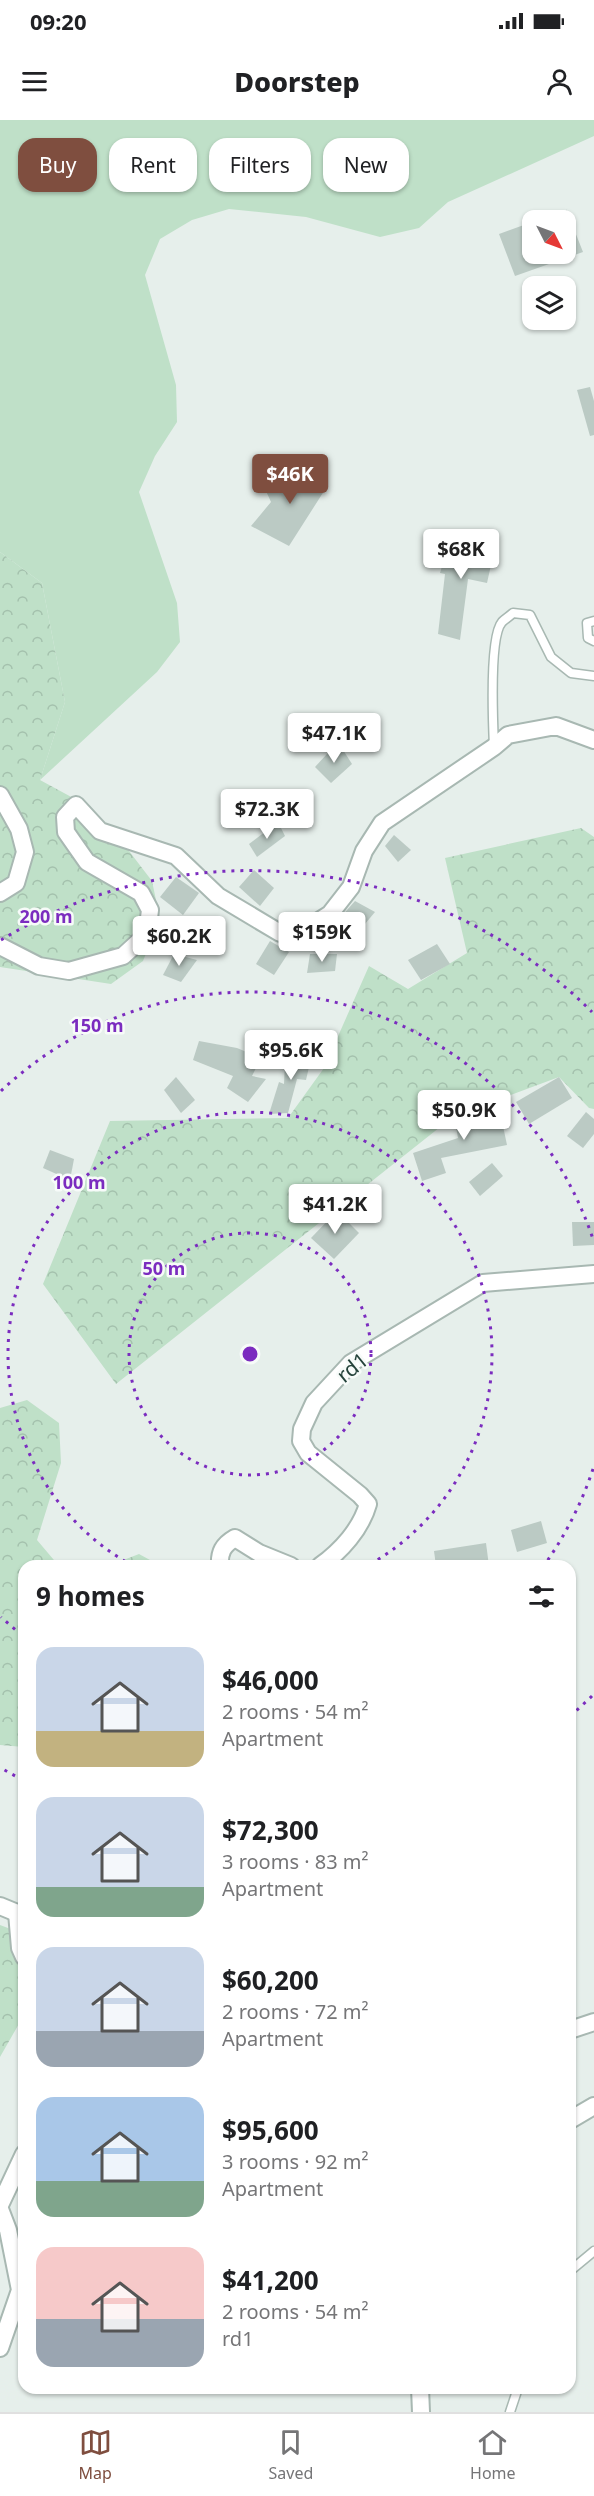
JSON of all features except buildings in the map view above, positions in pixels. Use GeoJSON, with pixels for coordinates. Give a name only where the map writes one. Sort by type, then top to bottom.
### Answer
{"type":"FeatureCollection","features":[{"type":"Feature","properties":{"kind":"street"},"geometry":{"type":"LineString","coordinates":[[0,946],[39,966],[69,971],[123,956],[147,934],[150,910],[141,892],[87,862],[66,832],[65,817],[76,805],[100,831],[176,856],[218,896],[280,933],[311,926],[330,914],[351,887],[364,851],[381,823],[494,747],[508,735],[556,726],[594,740]]}},
{"type":"Feature","properties":{"kind":"street"},"geometry":{"type":"LineString","coordinates":[[0,795],[19,829],[25,852],[16,883],[0,893]]}},
{"type":"Feature","properties":{"kind":"street","name":"rd1"},"geometry":{"type":"LineString","coordinates":[[329,1560],[363,1520],[368,1504],[308,1453],[301,1441],[302,1429],[314,1403],[343,1371],[483,1282],[594,1274]]}},
{"type":"Feature","properties":{"kind":"street"},"geometry":{"type":"LineString","coordinates":[[219,1560],[219,1555],[226,1544],[235,1538],[259,1553],[276,1560]]}},
{"type":"Feature","properties":{"kind":"street"},"geometry":{"type":"LineString","coordinates":[[0,1906],[18,1911]]}},
{"type":"Feature","properties":{"kind":"street"},"geometry":{"type":"LineString","coordinates":[[576,2028],[594,2022]]}},
{"type":"Feature","properties":{"kind":"street"},"geometry":{"type":"LineString","coordinates":[[576,2116],[594,2106]]}},
{"type":"Feature","properties":{"kind":"street"},"geometry":{"type":"LineString","coordinates":[[18,2167],[0,2207],[8,2230],[18,2280]]}},
{"type":"Feature","properties":{"kind":"street"},"geometry":{"type":"LineString","coordinates":[[0,2348],[18,2296]]}},
{"type":"Feature","properties":{"kind":"street"},"geometry":{"type":"LineString","coordinates":[[420,2394],[421,2412]]}},
{"type":"Feature","properties":{"kind":"lane"},"geometry":{"type":"LineString","coordinates":[[494,747],[495,641],[501,623],[513,613],[530,615],[551,657],[571,673],[594,676]]}},
{"type":"Feature","properties":{"kind":"lane"},"geometry":{"type":"LineString","coordinates":[[594,621],[587,623],[588,638],[594,641]]}},
{"type":"Feature","properties":{"kind":"lane"},"geometry":{"type":"LineString","coordinates":[[576,2266],[594,2251]]}},
{"type":"Feature","properties":{"kind":"lane"},"geometry":{"type":"LineString","coordinates":[[510,2412],[516,2394]]}},
{"type":"Feature","properties":{"kind":"green space"},"geometry":{"type":"Polygon","coordinates":[[[0,120],[594,120],[594,136],[448,202],[419,228],[380,237],[306,217],[229,209],[192,220],[160,239],[145,275],[176,385],[177,422],[155,456],[139,492],[177,603],[180,642],[157,672],[40,780],[65,702],[42,583],[0,552],[0,120]]]}},
{"type":"Feature","properties":{"kind":"green space"},"geometry":{"type":"Polygon","coordinates":[[[0,552],[42,583],[65,702],[40,780],[75,799],[129,851],[152,881],[160,919],[143,961],[111,984],[0,967],[0,552]]]}},
{"type":"Feature","properties":{"kind":"green space"},"geometry":{"type":"Polygon","coordinates":[[[581,828],[594,837],[594,1109],[589,1108],[559,1077],[454,1116],[116,1384],[43,1284],[110,1121],[288,1118],[324,1068],[369,966],[408,989],[467,953],[445,858],[581,828]]]}},
{"type":"Feature","properties":{"kind":"green space"},"geometry":{"type":"Polygon","coordinates":[[[27,1400],[59,1423],[61,1463],[37,1540],[54,1560],[18,1560],[18,1746],[0,1745],[0,1408],[27,1400]]]}},
{"type":"Feature","properties":{"kind":"green space"},"geometry":{"type":"Polygon","coordinates":[[[139,1554],[150,1560],[124,1560],[139,1554]]]}},
{"type":"Feature","properties":{"kind":"green space"},"geometry":{"type":"Polygon","coordinates":[[[0,1925],[18,1934],[18,2026],[0,2057],[0,1925]]]}}]}
